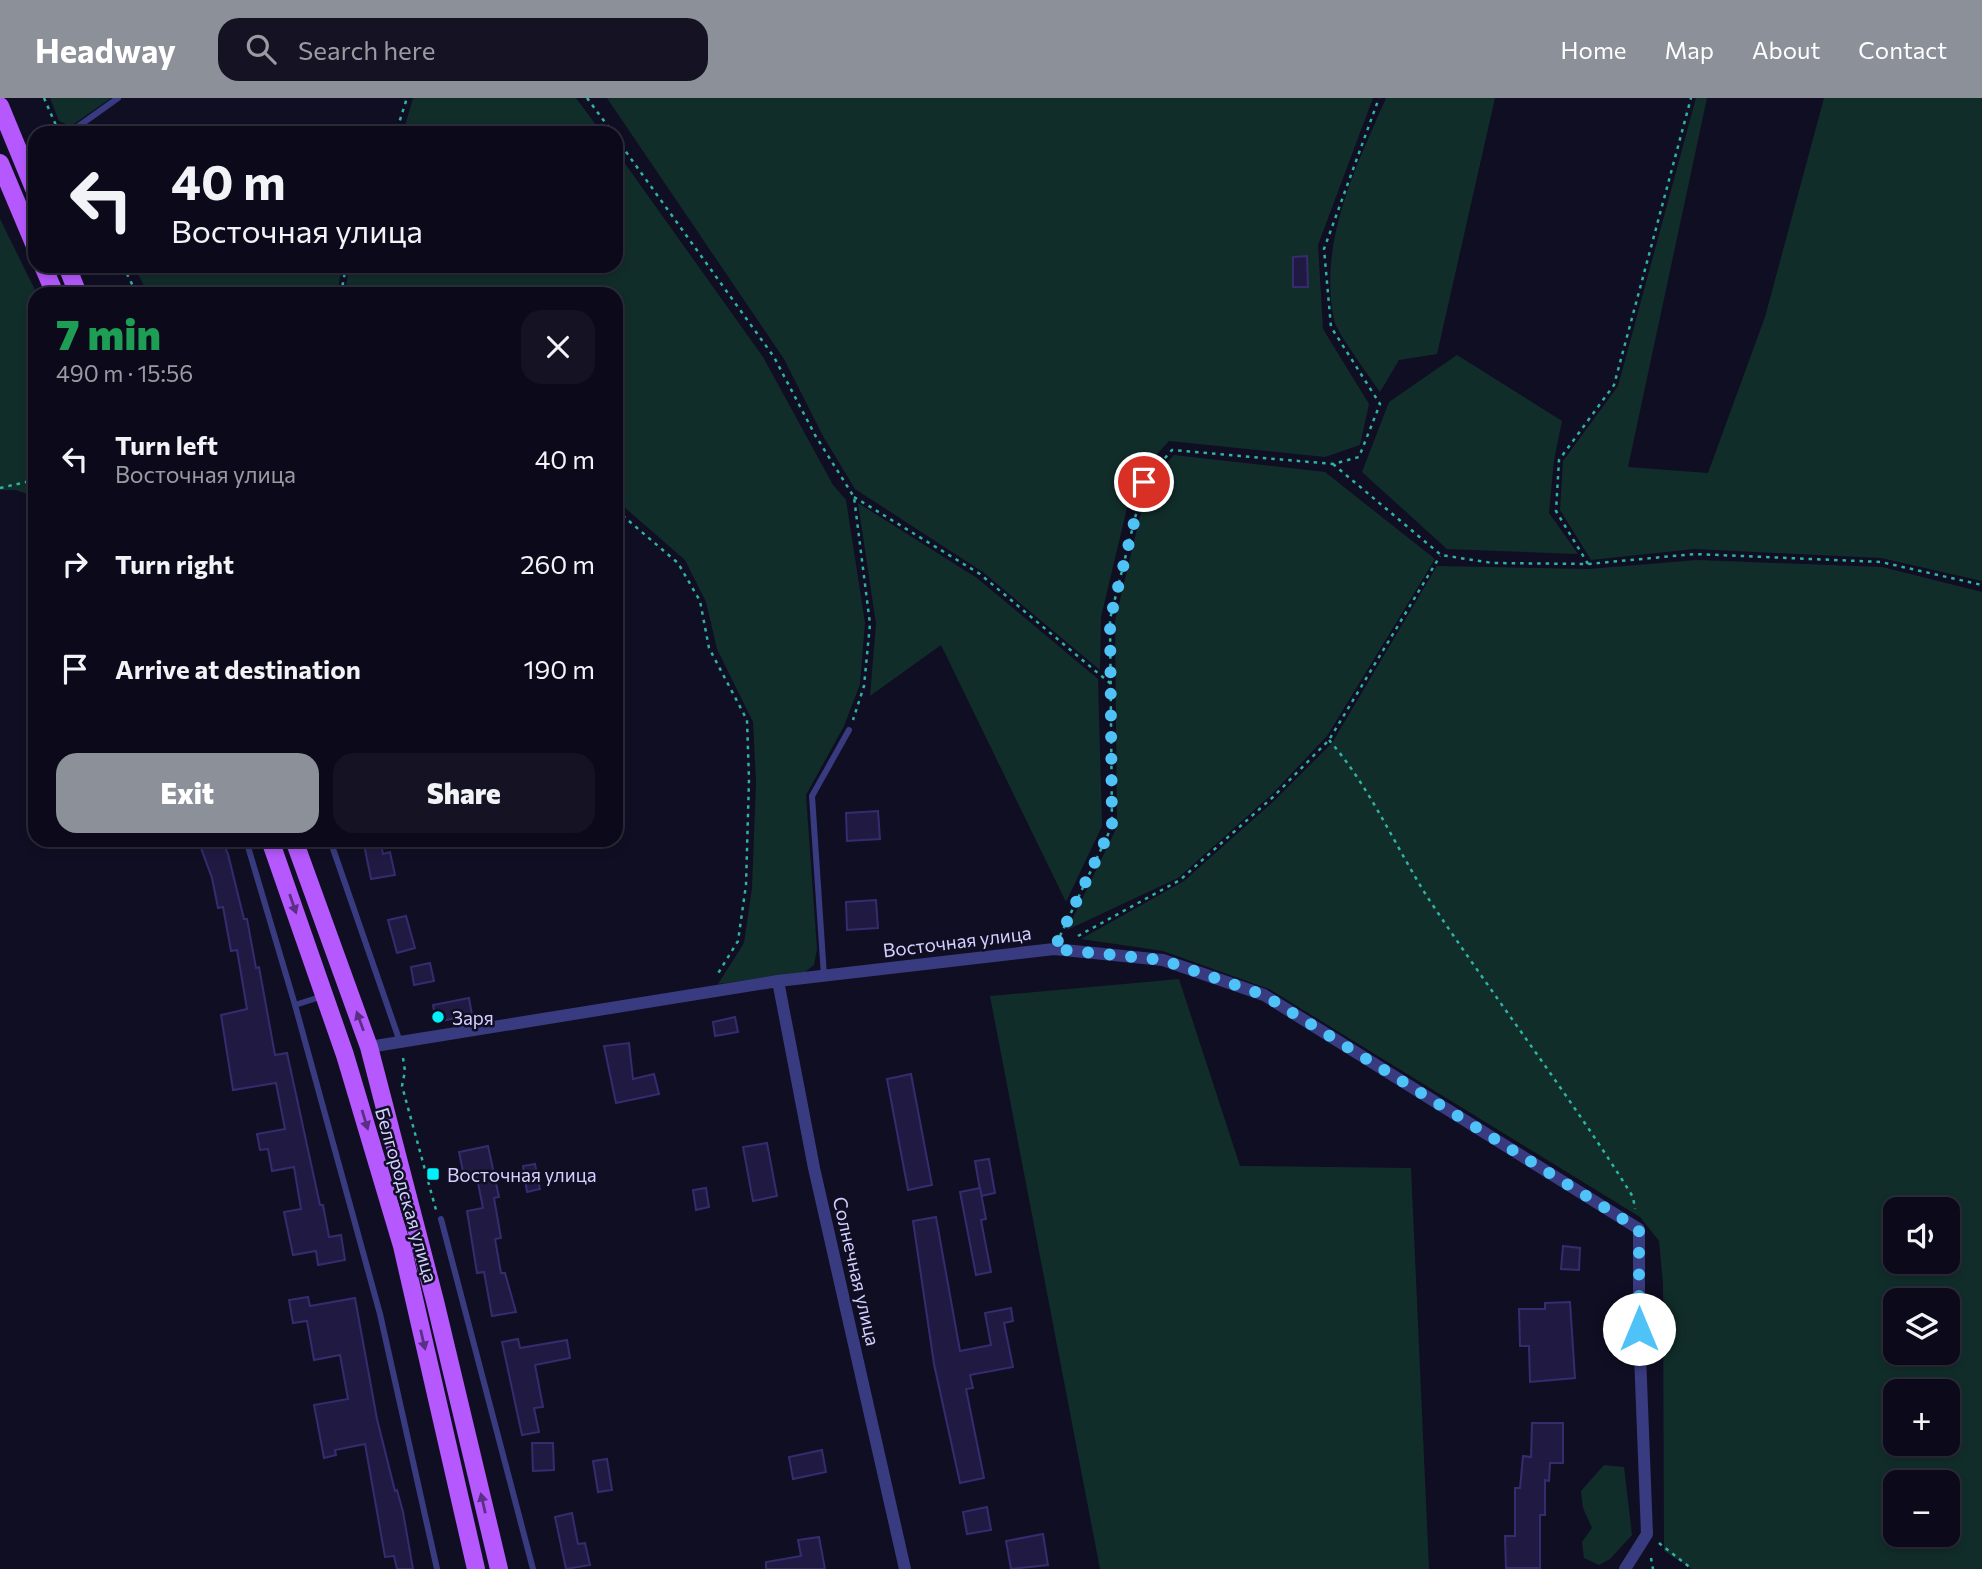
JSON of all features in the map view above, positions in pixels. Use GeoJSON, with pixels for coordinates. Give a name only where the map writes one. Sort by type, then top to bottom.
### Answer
{"type":"FeatureCollection","features":[{"type":"Feature","properties":{"kind":"main road"},"geometry":{"type":"LineString","coordinates":[[0,106],[27,151]]}},
{"type":"Feature","properties":{"kind":"main road"},"geometry":{"type":"LineString","coordinates":[[0,163],[28,229]]}},
{"type":"Feature","properties":{"kind":"main road","name":"Белгородская улица"},"geometry":{"type":"LineString","coordinates":[[272,847],[345,1055],[402,1246],[476,1569]]}},
{"type":"Feature","properties":{"kind":"main road","name":"Белгородская улица"},"geometry":{"type":"LineString","coordinates":[[297,847],[369,1047],[435,1301],[499,1569]]}},
{"type":"Feature","properties":{"kind":"street","name":"Восточная улица"},"geometry":{"type":"LineString","coordinates":[[369,1047],[778,981],[1054,949],[1163,960],[1264,995],[1639,1229]]}},
{"type":"Feature","properties":{"kind":"street","name":"Солнечная улица"},"geometry":{"type":"LineString","coordinates":[[778,981],[814,1168],[905,1569]]}},
{"type":"Feature","properties":{"kind":"street"},"geometry":{"type":"LineString","coordinates":[[1625,1569],[1647,1534],[1639,1329],[1639,1229]]}},
{"type":"Feature","properties":{"kind":"lane"},"geometry":{"type":"LineString","coordinates":[[79,126],[118,98]]}},
{"type":"Feature","properties":{"kind":"lane"},"geometry":{"type":"LineString","coordinates":[[824,976],[812,796],[849,730]]}},
{"type":"Feature","properties":{"kind":"lane"},"geometry":{"type":"LineString","coordinates":[[248,847],[295,1005],[380,1314],[437,1569]]}},
{"type":"Feature","properties":{"kind":"lane"},"geometry":{"type":"LineString","coordinates":[[332,847],[400,1042]]}},
{"type":"Feature","properties":{"kind":"lane"},"geometry":{"type":"LineString","coordinates":[[295,1005],[324,995]]}},
{"type":"Feature","properties":{"kind":"lane"},"geometry":{"type":"LineString","coordinates":[[345,1055],[369,1047]]}},
{"type":"Feature","properties":{"kind":"lane"},"geometry":{"type":"LineString","coordinates":[[441,1219],[533,1569]]}},
{"type":"Feature","properties":{"kind":"path"},"geometry":{"type":"LineString","coordinates":[[44,98],[56,126]]}},
{"type":"Feature","properties":{"kind":"path"},"geometry":{"type":"LineString","coordinates":[[398,126],[407,98]]}},
{"type":"Feature","properties":{"kind":"path"},"geometry":{"type":"LineString","coordinates":[[587,98],[608,126]]}},
{"type":"Feature","properties":{"kind":"path"},"geometry":{"type":"LineString","coordinates":[[1054,949],[1112,826],[1110,620],[1144,482],[1172,450],[1333,464],[1360,457],[1380,404],[1331,327],[1324,249],[1379,98]]}},
{"type":"Feature","properties":{"kind":"path"},"geometry":{"type":"LineString","coordinates":[[1588,564],[1556,511],[1559,460],[1615,385],[1691,98]]}},
{"type":"Feature","properties":{"kind":"path"},"geometry":{"type":"LineString","coordinates":[[623,148],[774,357],[815,435],[854,497],[870,624],[864,686],[849,730]]}},
{"type":"Feature","properties":{"kind":"path"},"geometry":{"type":"LineString","coordinates":[[1333,464],[1441,555],[1492,563],[1588,564],[1695,554],[1881,562],[1982,585]]}},
{"type":"Feature","properties":{"kind":"path"},"geometry":{"type":"LineString","coordinates":[[0,488],[28,482]]}},
{"type":"Feature","properties":{"kind":"path"},"geometry":{"type":"LineString","coordinates":[[854,497],[980,574],[1111,684]]}},
{"type":"Feature","properties":{"kind":"path"},"geometry":{"type":"LineString","coordinates":[[623,516],[678,563],[700,601],[709,648],[747,720],[749,779],[746,885],[738,942],[706,992]]}},
{"type":"Feature","properties":{"kind":"path"},"geometry":{"type":"LineString","coordinates":[[1054,949],[1180,880],[1272,797],[1329,740],[1441,555]]}},
{"type":"Feature","properties":{"kind":"path"},"geometry":{"type":"LineString","coordinates":[[1329,740],[1347,761],[1428,897],[1584,1118],[1633,1197],[1639,1229]]}},
{"type":"Feature","properties":{"kind":"path"},"geometry":{"type":"LineString","coordinates":[[400,1042],[405,1070],[402,1086],[434,1206],[441,1219]]}},
{"type":"Feature","properties":{"kind":"path"},"geometry":{"type":"LineString","coordinates":[[1647,1534],[1653,1569]]}},
{"type":"Feature","properties":{"kind":"path"},"geometry":{"type":"LineString","coordinates":[[1647,1534],[1692,1569]]}},
{"type":"Feature","properties":{"kind":"green space"},"geometry":{"type":"Polygon","coordinates":[[[50,98],[111,98],[71,126],[59,121],[50,98]]]}},
{"type":"Feature","properties":{"kind":"green space"},"geometry":{"type":"Polygon","coordinates":[[[413,98],[576,98],[597,126],[405,126],[413,98]]]}},
{"type":"Feature","properties":{"kind":"green space"},"geometry":{"type":"Polygon","coordinates":[[[607,98],[1373,98],[1318,245],[1323,329],[1369,404],[1360,445],[1325,457],[1169,441],[1138,475],[1127,508],[1101,617],[1100,670],[983,572],[855,489],[823,436],[784,359],[607,98]]]}},
{"type":"Feature","properties":{"kind":"green space"},"geometry":{"type":"Polygon","coordinates":[[[1386,98],[1495,98],[1437,354],[1399,360],[1380,392],[1336,326],[1330,291],[1331,262],[1343,206],[1386,98]]]}},
{"type":"Feature","properties":{"kind":"green space"},"geometry":{"type":"Polygon","coordinates":[[[1696,98],[1707,98],[1628,467],[1708,473],[1765,317],[1824,98],[1982,98],[1982,581],[1881,558],[1694,549],[1591,560],[1560,510],[1563,461],[1618,386],[1696,98]]]}},
{"type":"Feature","properties":{"kind":"green space"},"geometry":{"type":"Polygon","coordinates":[[[623,161],[763,357],[833,485],[846,500],[865,623],[860,684],[844,726],[806,795],[817,949],[814,965],[805,972],[718,984],[744,943],[752,888],[756,782],[753,722],[717,649],[706,602],[685,560],[623,506],[623,287],[346,287],[348,273],[623,273],[623,161]]]}},
{"type":"Feature","properties":{"kind":"green space"},"geometry":{"type":"Polygon","coordinates":[[[0,219],[34,287],[28,287],[28,494],[16,490],[0,490],[0,219]]]}},
{"type":"Feature","properties":{"kind":"green space"},"geometry":{"type":"Polygon","coordinates":[[[138,273],[341,273],[338,287],[144,287],[138,273]]]}},
{"type":"Feature","properties":{"kind":"green space"},"geometry":{"type":"Polygon","coordinates":[[[1457,355],[1562,421],[1554,460],[1549,513],[1578,554],[1447,549],[1362,472],[1389,402],[1457,355]]]}},
{"type":"Feature","properties":{"kind":"green space"},"geometry":{"type":"Polygon","coordinates":[[[1174,455],[1325,472],[1435,559],[1327,736],[1272,794],[1178,878],[1067,930],[1117,827],[1115,621],[1148,483],[1174,455]]]}},
{"type":"Feature","properties":{"kind":"green space"},"geometry":{"type":"Polygon","coordinates":[[[858,503],[977,578],[1098,679],[1102,826],[1066,902],[941,645],[870,696],[876,624],[858,503]]]}},
{"type":"Feature","properties":{"kind":"green space"},"geometry":{"type":"Polygon","coordinates":[[[1697,560],[1882,567],[1982,592],[1982,1569],[1692,1569],[1664,1551],[1663,1283],[1659,1241],[1640,1217],[1269,989],[1163,951],[1081,939],[1184,881],[1275,800],[1332,743],[1437,566],[1589,569],[1697,560]]]}},
{"type":"Feature","properties":{"kind":"green space"},"geometry":{"type":"Polygon","coordinates":[[[1179,979],[1240,1166],[1411,1168],[1429,1569],[1100,1569],[990,996],[1179,979]]]}},
{"type":"Feature","properties":{"kind":"green space"},"geometry":{"type":"Polygon","coordinates":[[[1604,1465],[1624,1467],[1632,1535],[1610,1559],[1599,1565],[1584,1558],[1582,1542],[1592,1528],[1583,1508],[1581,1491],[1604,1465]]]}},
{"type":"Feature","properties":{"kind":"building"},"geometry":{"type":"Polygon","coordinates":[[[1307,256],[1308,287],[1293,287],[1293,257],[1307,256]]]}},
{"type":"Feature","properties":{"kind":"building"},"geometry":{"type":"Polygon","coordinates":[[[878,811],[880,839],[847,841],[846,813],[878,811]]]}},
{"type":"Feature","properties":{"kind":"building"},"geometry":{"type":"Polygon","coordinates":[[[201,847],[225,847],[244,919],[247,919],[256,968],[259,967],[275,1055],[287,1053],[320,1205],[323,1205],[329,1237],[341,1235],[345,1260],[318,1265],[316,1251],[293,1255],[284,1212],[301,1209],[294,1167],[272,1171],[268,1149],[260,1150],[257,1134],[285,1129],[276,1083],[233,1090],[221,1015],[247,1009],[237,950],[231,951],[223,907],[218,908],[212,878],[201,847]]]}},
{"type":"Feature","properties":{"kind":"building"},"geometry":{"type":"Polygon","coordinates":[[[364,847],[382,847],[383,854],[390,852],[395,875],[371,879],[364,847]]]}},
{"type":"Feature","properties":{"kind":"building"},"geometry":{"type":"Polygon","coordinates":[[[876,900],[878,928],[847,930],[846,902],[876,900]]]}},
{"type":"Feature","properties":{"kind":"building"},"geometry":{"type":"Polygon","coordinates":[[[406,916],[415,948],[397,953],[388,920],[406,916]]]}},
{"type":"Feature","properties":{"kind":"building"},"geometry":{"type":"Polygon","coordinates":[[[430,963],[434,981],[414,985],[411,967],[430,963]]]}},
{"type":"Feature","properties":{"kind":"building"},"geometry":{"type":"Polygon","coordinates":[[[469,998],[472,1015],[436,1022],[433,1005],[469,998]]]}},
{"type":"Feature","properties":{"kind":"building"},"geometry":{"type":"Polygon","coordinates":[[[735,1017],[738,1032],[715,1036],[713,1022],[735,1017]]]}},
{"type":"Feature","properties":{"kind":"building"},"geometry":{"type":"Polygon","coordinates":[[[629,1043],[633,1079],[654,1074],[659,1094],[616,1103],[604,1046],[629,1043]]]}},
{"type":"Feature","properties":{"kind":"building"},"geometry":{"type":"Polygon","coordinates":[[[911,1074],[932,1185],[908,1190],[887,1079],[911,1074]]]}},
{"type":"Feature","properties":{"kind":"building"},"geometry":{"type":"Polygon","coordinates":[[[767,1143],[777,1196],[753,1201],[743,1147],[767,1143]]]}},
{"type":"Feature","properties":{"kind":"building"},"geometry":{"type":"Polygon","coordinates":[[[488,1146],[499,1197],[494,1198],[501,1238],[495,1239],[501,1273],[505,1273],[516,1312],[492,1316],[484,1272],[477,1273],[467,1211],[483,1208],[477,1178],[465,1181],[459,1152],[488,1146]]]}},
{"type":"Feature","properties":{"kind":"building"},"geometry":{"type":"Polygon","coordinates":[[[989,1159],[995,1193],[981,1196],[975,1161],[989,1159]]]}},
{"type":"Feature","properties":{"kind":"building"},"geometry":{"type":"Polygon","coordinates":[[[535,1164],[540,1189],[527,1192],[523,1166],[535,1164]]]}},
{"type":"Feature","properties":{"kind":"building"},"geometry":{"type":"Polygon","coordinates":[[[706,1188],[709,1207],[696,1210],[693,1190],[706,1188]]]}},
{"type":"Feature","properties":{"kind":"building"},"geometry":{"type":"Polygon","coordinates":[[[980,1188],[986,1219],[981,1220],[991,1272],[976,1275],[960,1192],[980,1188]]]}},
{"type":"Feature","properties":{"kind":"building"},"geometry":{"type":"Polygon","coordinates":[[[936,1217],[960,1351],[991,1345],[985,1313],[1011,1308],[1013,1321],[1004,1323],[1013,1367],[970,1375],[973,1388],[966,1389],[984,1478],[960,1483],[934,1364],[913,1221],[936,1217]]]}},
{"type":"Feature","properties":{"kind":"building"},"geometry":{"type":"Polygon","coordinates":[[[1563,1246],[1580,1248],[1579,1270],[1561,1269],[1563,1246]]]}},
{"type":"Feature","properties":{"kind":"building"},"geometry":{"type":"Polygon","coordinates":[[[308,1297],[310,1306],[355,1298],[377,1419],[403,1512],[413,1569],[397,1569],[394,1556],[385,1557],[365,1444],[335,1450],[336,1455],[324,1458],[314,1405],[348,1399],[340,1355],[314,1360],[307,1321],[293,1323],[289,1300],[308,1297]]]}},
{"type":"Feature","properties":{"kind":"building"},"geometry":{"type":"Polygon","coordinates":[[[1570,1302],[1575,1378],[1530,1382],[1529,1346],[1520,1346],[1519,1309],[1545,1309],[1545,1303],[1570,1302]]]}},
{"type":"Feature","properties":{"kind":"building"},"geometry":{"type":"Polygon","coordinates":[[[518,1339],[520,1348],[567,1340],[570,1358],[535,1365],[543,1407],[534,1408],[539,1432],[522,1435],[502,1342],[518,1339]]]}},
{"type":"Feature","properties":{"kind":"building"},"geometry":{"type":"Polygon","coordinates":[[[1532,1423],[1563,1423],[1563,1463],[1550,1463],[1549,1481],[1545,1480],[1545,1515],[1540,1515],[1540,1568],[1506,1568],[1505,1536],[1515,1536],[1515,1488],[1520,1488],[1523,1456],[1531,1457],[1532,1423]]]}},
{"type":"Feature","properties":{"kind":"building"},"geometry":{"type":"Polygon","coordinates":[[[532,1443],[553,1443],[554,1470],[533,1471],[532,1443]]]}},
{"type":"Feature","properties":{"kind":"building"},"geometry":{"type":"Polygon","coordinates":[[[822,1450],[826,1472],[793,1479],[789,1457],[822,1450]]]}},
{"type":"Feature","properties":{"kind":"building"},"geometry":{"type":"Polygon","coordinates":[[[607,1459],[612,1490],[598,1492],[593,1461],[607,1459]]]}},
{"type":"Feature","properties":{"kind":"building"},"geometry":{"type":"Polygon","coordinates":[[[987,1507],[991,1530],[967,1534],[963,1512],[987,1507]]]}},
{"type":"Feature","properties":{"kind":"building"},"geometry":{"type":"Polygon","coordinates":[[[572,1513],[578,1544],[585,1543],[590,1565],[566,1569],[555,1517],[572,1513]]]}},
{"type":"Feature","properties":{"kind":"building"},"geometry":{"type":"Polygon","coordinates":[[[1043,1534],[1048,1565],[1011,1569],[1006,1541],[1043,1534]]]}},
{"type":"Feature","properties":{"kind":"building"},"geometry":{"type":"Polygon","coordinates":[[[819,1537],[825,1569],[766,1569],[766,1562],[801,1556],[798,1540],[819,1537]]]}},
{"type":"Feature","properties":{"kind":"place","name":"Заря"},"geometry":{"type":"Point","coordinates":[438,1017]}},
{"type":"Feature","properties":{"kind":"place","name":"Восточная улица"},"geometry":{"type":"Point","coordinates":[433,1174]}},
{"type":"Feature","properties":{"kind":"route"},"geometry":{"type":"LineString","coordinates":[[1144,482],[1110,620],[1112,826],[1054,949],[1163,960],[1264,995],[1639,1229],[1639,1329]]}}]}
